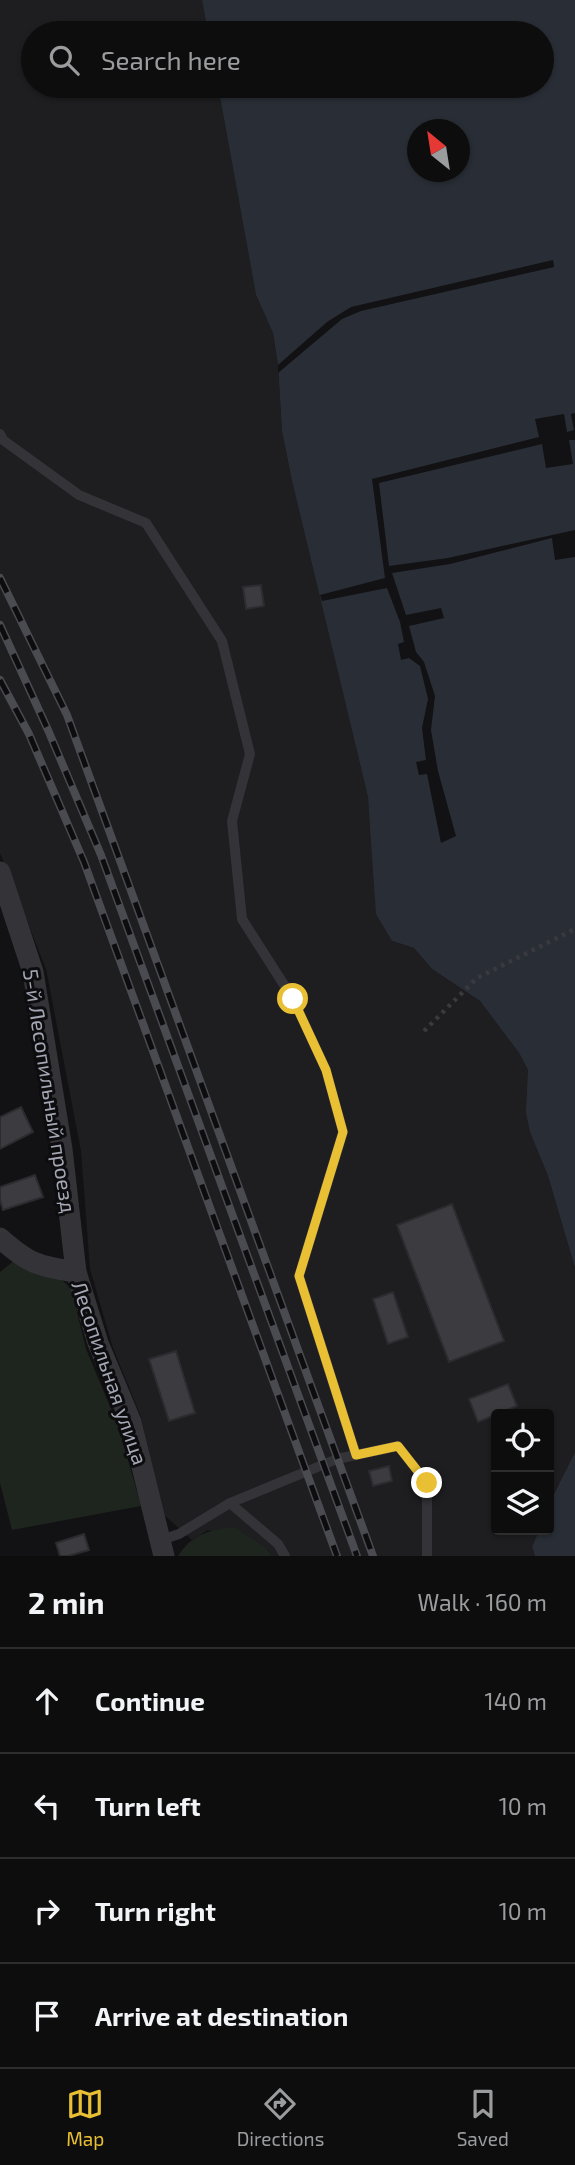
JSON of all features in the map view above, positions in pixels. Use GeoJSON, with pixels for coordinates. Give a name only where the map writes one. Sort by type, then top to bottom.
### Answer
{"type":"FeatureCollection","features":[{"type":"Feature","properties":{"kind":"street","name":"5-й Лесопильный проезд"},"geometry":{"type":"LineString","coordinates":[[0,872],[33,972],[62,1149],[76,1272]]}},
{"type":"Feature","properties":{"kind":"street","name":"Лесопильная улица"},"geometry":{"type":"LineString","coordinates":[[0,1238],[21,1256],[39,1266],[76,1272],[98,1343],[131,1422],[162,1548]]}},
{"type":"Feature","properties":{"kind":"lane"},"geometry":{"type":"LineString","coordinates":[[0,434],[3,440],[79,495],[146,523],[222,641],[250,754],[232,821],[242,919],[293,999],[326,1070],[343,1132],[299,1276],[356,1455]]}},
{"type":"Feature","properties":{"kind":"lane"},"geometry":{"type":"LineString","coordinates":[[162,1548],[179,1534],[230,1503],[337,1459],[398,1446],[427,1483],[427,1556]]}},
{"type":"Feature","properties":{"kind":"lane"},"geometry":{"type":"LineString","coordinates":[[230,1503],[278,1544],[285,1556]]}},
{"type":"Feature","properties":{"kind":"path"},"geometry":{"type":"LineString","coordinates":[[424,1031],[477,978],[573,930]]}},
{"type":"Feature","properties":{"kind":"shaded area"},"geometry":{"type":"Polygon","coordinates":[[[0,0],[202,0],[206,21],[21,21],[21,98],[220,98],[256,295],[273,333],[282,431],[292,481],[368,797],[372,841],[392,941],[414,948],[432,969],[480,1001],[519,1053],[528,1070],[530,1132],[548,1176],[575,1268],[575,1452],[554,1494],[554,1409],[491,1409],[491,1535],[537,1535],[532,1547],[535,1556],[272,1556],[266,1548],[208,1530],[192,1540],[163,1514],[141,1417],[113,1348],[90,1269],[81,1151],[46,969],[0,853],[0,0]]]}},
{"type":"Feature","properties":{"kind":"shaded area"},"geometry":{"type":"Polygon","coordinates":[[[202,0],[575,0],[575,1268],[548,1176],[530,1132],[526,1112],[528,1070],[519,1053],[480,1001],[432,969],[414,948],[392,941],[376,914],[368,797],[292,481],[282,431],[273,333],[256,295],[220,98],[554,98],[554,21],[206,21],[202,0]]]}},
{"type":"Feature","properties":{"kind":"shaded area"},"geometry":{"type":"Polygon","coordinates":[[[15,1260],[57,1276],[71,1288],[86,1349],[119,1428],[141,1506],[12,1530],[0,1483],[0,1272],[15,1260]]]}},
{"type":"Feature","properties":{"kind":"shaded area"},"geometry":{"type":"Polygon","coordinates":[[[575,1452],[575,1556],[535,1556],[532,1547],[537,1535],[554,1535],[554,1494],[575,1452]]]}},
{"type":"Feature","properties":{"kind":"shaded area"},"geometry":{"type":"Polygon","coordinates":[[[234,1527],[266,1548],[272,1556],[178,1556],[189,1543],[202,1534],[234,1527]]]}},
{"type":"Feature","properties":{"kind":"pier"},"geometry":{"type":"Polygon","coordinates":[[[553,260],[554,267],[361,311],[342,319],[278,373],[278,365],[327,322],[351,307],[553,260]]]}},
{"type":"Feature","properties":{"kind":"pier"},"geometry":{"type":"Polygon","coordinates":[[[575,413],[575,440],[569,440],[573,464],[546,468],[542,444],[379,483],[389,566],[448,558],[575,530],[575,557],[555,560],[552,538],[450,564],[392,573],[406,615],[441,608],[444,618],[409,626],[416,652],[424,662],[435,696],[431,730],[438,771],[456,836],[441,843],[427,774],[419,775],[416,762],[426,760],[422,728],[428,699],[420,666],[409,658],[401,660],[398,644],[404,642],[400,622],[387,588],[322,601],[320,595],[385,578],[372,479],[539,437],[535,419],[564,414],[567,432],[574,430],[571,414],[575,413]]]}},
{"type":"Feature","properties":{"kind":"building"},"geometry":{"type":"Polygon","coordinates":[[[261,585],[264,606],[246,609],[243,587],[261,585]]]}},
{"type":"Feature","properties":{"kind":"building"},"geometry":{"type":"Polygon","coordinates":[[[21,1107],[33,1132],[0,1149],[0,1117],[21,1107]]]}},
{"type":"Feature","properties":{"kind":"building"},"geometry":{"type":"Polygon","coordinates":[[[35,1175],[43,1197],[3,1210],[0,1187],[35,1175]]]}},
{"type":"Feature","properties":{"kind":"building"},"geometry":{"type":"Polygon","coordinates":[[[452,1204],[504,1341],[449,1362],[397,1225],[452,1204]]]}},
{"type":"Feature","properties":{"kind":"building"},"geometry":{"type":"Polygon","coordinates":[[[393,1292],[408,1337],[388,1344],[373,1299],[393,1292]]]}},
{"type":"Feature","properties":{"kind":"building"},"geometry":{"type":"Polygon","coordinates":[[[176,1351],[195,1413],[169,1421],[149,1359],[176,1351]]]}},
{"type":"Feature","properties":{"kind":"building"},"geometry":{"type":"Polygon","coordinates":[[[508,1384],[517,1406],[510,1409],[491,1409],[491,1417],[478,1422],[469,1399],[508,1384]]]}},
{"type":"Feature","properties":{"kind":"building"},"geometry":{"type":"Polygon","coordinates":[[[389,1466],[392,1481],[373,1486],[369,1471],[389,1466]]]}},
{"type":"Feature","properties":{"kind":"building"},"geometry":{"type":"Polygon","coordinates":[[[84,1534],[89,1550],[60,1556],[56,1543],[84,1534]]]}},
{"type":"Feature","properties":{"kind":"railway"},"geometry":{"type":"LineString","coordinates":[[0,578],[67,715],[373,1556]]}},
{"type":"Feature","properties":{"kind":"railway"},"geometry":{"type":"LineString","coordinates":[[0,625],[101,855],[357,1556]]}},
{"type":"Feature","properties":{"kind":"railway"},"geometry":{"type":"LineString","coordinates":[[0,680],[29,734],[84,862],[337,1556]]}},
{"type":"Feature","properties":{"kind":"route"},"geometry":{"type":"LineString","coordinates":[[293,999],[326,1070],[343,1132],[299,1276],[356,1455],[398,1446],[427,1483]]}}]}
